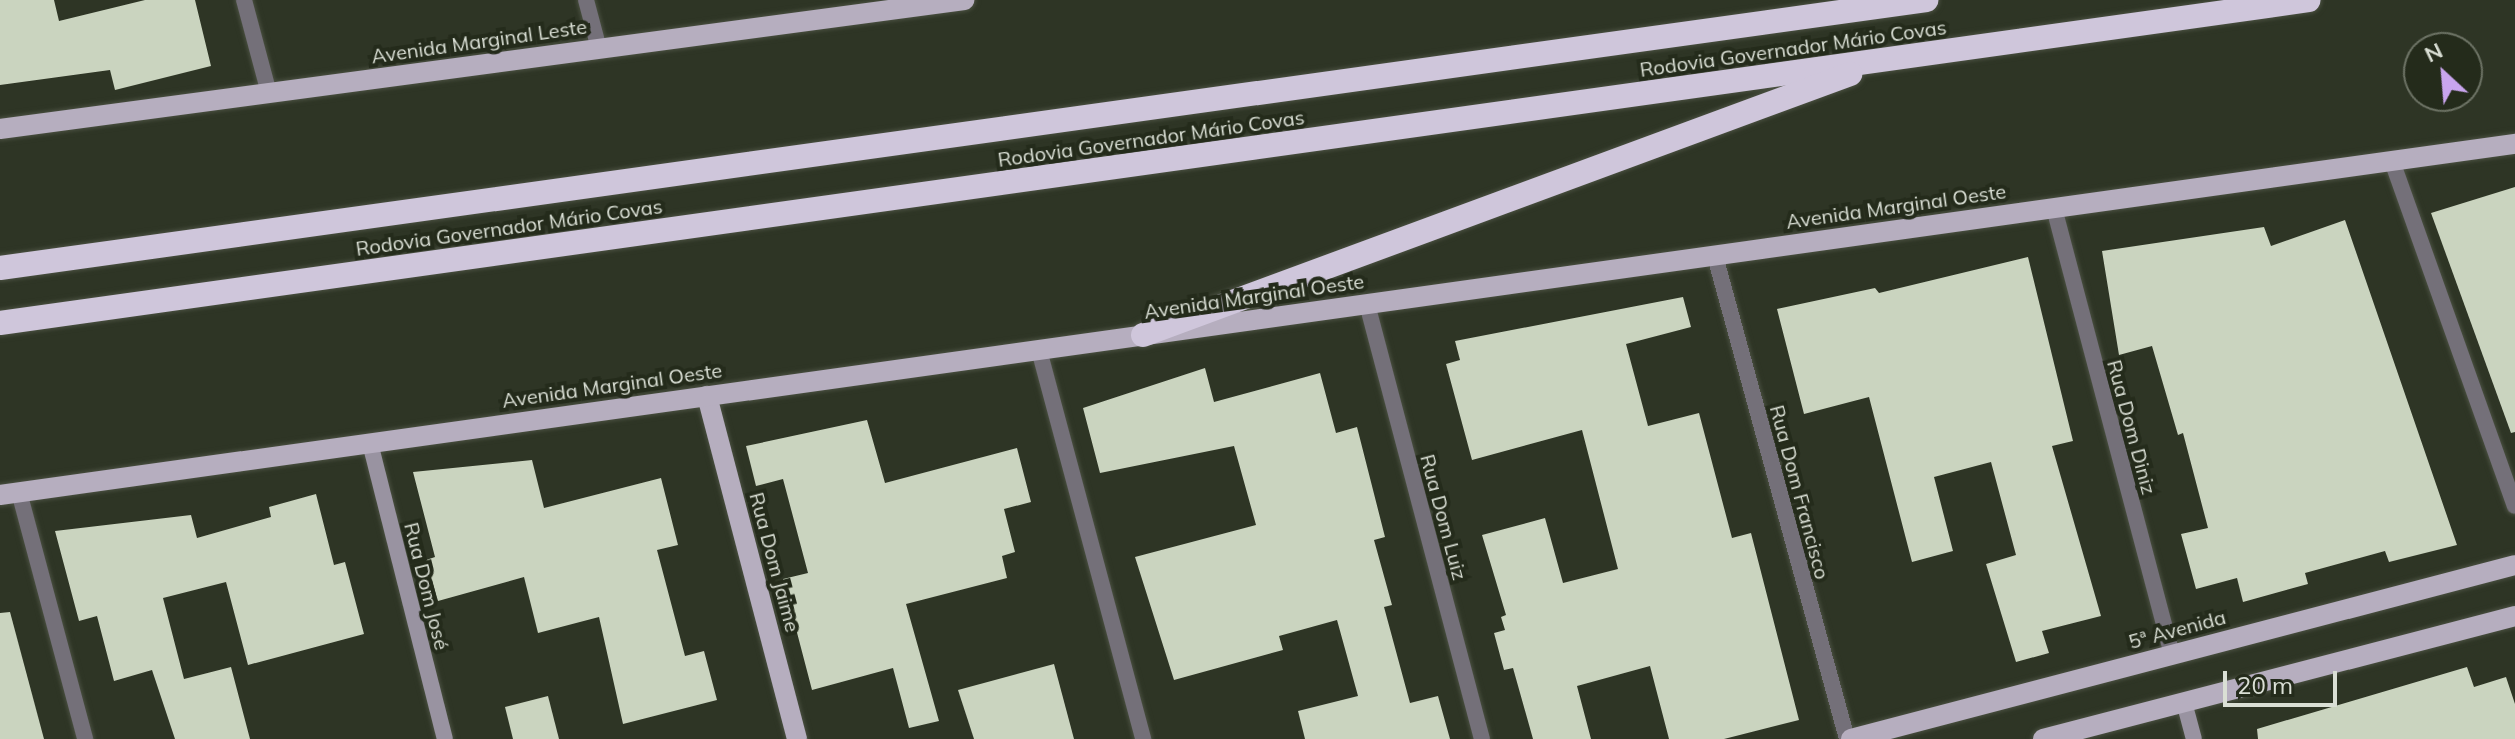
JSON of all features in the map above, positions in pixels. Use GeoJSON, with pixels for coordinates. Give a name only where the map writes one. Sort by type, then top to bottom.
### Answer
{"type":"FeatureCollection","features":[{"type":"Feature","properties":{"kind":"highway","name":"Rodovia Governador Mário Covas"},"geometry":{"type":"LineString","coordinates":[[0,268],[1926,0]]}},
{"type":"Feature","properties":{"kind":"highway","name":"Rodovia Governador Mário Covas"},"geometry":{"type":"LineString","coordinates":[[0,323],[2309,0]]}},
{"type":"Feature","properties":{"kind":"highway"},"geometry":{"type":"LineString","coordinates":[[1143,335],[1893,58]]}},
{"type":"Feature","properties":{"kind":"main road","name":"Avenida Marginal Leste"},"geometry":{"type":"LineString","coordinates":[[0,129],[951,1]]}},
{"type":"Feature","properties":{"kind":"main road","name":"Avenida Marginal Oeste"},"geometry":{"type":"LineString","coordinates":[[10,494],[2515,144]]}},
{"type":"Feature","properties":{"kind":"main road","name":"Rua Dom Jaime"},"geometry":{"type":"LineString","coordinates":[[707,396],[797,739]]}},
{"type":"Feature","properties":{"kind":"main road","name":"5ª Avenida"},"geometry":{"type":"LineString","coordinates":[[1849,739],[2515,565]]}},
{"type":"Feature","properties":{"kind":"main road"},"geometry":{"type":"LineString","coordinates":[[2043,739],[2515,616]]}},
{"type":"Feature","properties":{"kind":"street"},"geometry":{"type":"LineString","coordinates":[[244,0],[269,93]]}},
{"type":"Feature","properties":{"kind":"street"},"geometry":{"type":"LineString","coordinates":[[586,0],[599,49]]}},
{"type":"Feature","properties":{"kind":"street"},"geometry":{"type":"LineString","coordinates":[[2392,161],[2515,506]]}},
{"type":"Feature","properties":{"kind":"street","name":"Rua Dom Diniz"},"geometry":{"type":"LineString","coordinates":[[2054,208],[2172,655]]}},
{"type":"Feature","properties":{"kind":"street","name":"Rua Dom Francisco"},"geometry":{"type":"LineString","coordinates":[[1715,256],[1849,739]]}},
{"type":"Feature","properties":{"kind":"street","name":"Rua Dom Luiz"},"geometry":{"type":"LineString","coordinates":[[1367,304],[1482,739]]}},
{"type":"Feature","properties":{"kind":"street"},"geometry":{"type":"LineString","coordinates":[[1039,350],[1143,739]]}},
{"type":"Feature","properties":{"kind":"street","name":"Rua Dom José"},"geometry":{"type":"LineString","coordinates":[[370,443],[445,739]]}},
{"type":"Feature","properties":{"kind":"street"},"geometry":{"type":"LineString","coordinates":[[10,494],[85,739]]}},
{"type":"Feature","properties":{"kind":"street"},"geometry":{"type":"LineString","coordinates":[[2184,702],[2194,739]]}},
{"type":"Feature","properties":{"kind":"building"},"geometry":{"type":"Polygon","coordinates":[[[0,0],[54,0],[59,21],[145,0],[195,0],[211,66],[115,90],[110,70],[0,85],[0,0]]]}},
{"type":"Feature","properties":{"kind":"building"},"geometry":{"type":"Polygon","coordinates":[[[2515,187],[2515,432],[2511,433],[2431,213],[2515,187]]]}},
{"type":"Feature","properties":{"kind":"building"},"geometry":{"type":"Polygon","coordinates":[[[2345,220],[2457,545],[2389,562],[2385,551],[2305,573],[2308,584],[2243,602],[2237,578],[2196,589],[2181,534],[2208,528],[2183,433],[2178,435],[2152,346],[2119,355],[2102,251],[2264,227],[2271,246],[2345,220]]]}},
{"type":"Feature","properties":{"kind":"building"},"geometry":{"type":"Polygon","coordinates":[[[2028,257],[2073,441],[2052,446],[2101,616],[2042,631],[2049,653],[2016,662],[1986,564],[2016,555],[1991,462],[1934,477],[1953,551],[1912,562],[1869,397],[1804,414],[1777,309],[1875,288],[1879,293],[2028,257]]]}},
{"type":"Feature","properties":{"kind":"building"},"geometry":{"type":"Polygon","coordinates":[[[1683,297],[1691,327],[1626,344],[1648,426],[1699,413],[1732,538],[1751,533],[1799,720],[1724,739],[1669,739],[1650,666],[1577,686],[1591,739],[1533,739],[1513,668],[1504,670],[1494,633],[1505,630],[1501,617],[1506,615],[1482,535],[1545,518],[1563,583],[1618,569],[1582,430],[1472,460],[1446,364],[1460,360],[1455,341],[1683,297]]]}},
{"type":"Feature","properties":{"kind":"building"},"geometry":{"type":"Polygon","coordinates":[[[1205,368],[1214,402],[1320,373],[1336,433],[1357,427],[1385,537],[1374,540],[1392,605],[1384,607],[1410,703],[1438,696],[1450,739],[1305,739],[1298,711],[1358,696],[1337,620],[1279,636],[1283,650],[1174,680],[1135,557],[1256,525],[1234,446],[1100,473],[1083,408],[1205,368]]]}},
{"type":"Feature","properties":{"kind":"building"},"geometry":{"type":"Polygon","coordinates":[[[867,420],[885,483],[1017,448],[1031,502],[1004,509],[1015,552],[1002,556],[1007,578],[906,604],[939,721],[909,728],[893,668],[812,690],[783,579],[808,573],[783,479],[756,486],[746,446],[867,420]]]}},
{"type":"Feature","properties":{"kind":"building"},"geometry":{"type":"Polygon","coordinates":[[[532,460],[544,508],[661,478],[678,545],[657,550],[685,656],[704,651],[717,700],[623,724],[599,617],[538,633],[524,577],[438,601],[426,560],[435,557],[413,472],[532,460]]]}},
{"type":"Feature","properties":{"kind":"building"},"geometry":{"type":"Polygon","coordinates":[[[316,494],[334,565],[345,562],[364,634],[248,665],[226,582],[163,598],[184,679],[231,667],[250,739],[175,739],[152,670],[114,681],[97,616],[79,621],[55,531],[191,515],[197,538],[271,517],[269,507],[316,494]]]}},
{"type":"Feature","properties":{"kind":"building"},"geometry":{"type":"Polygon","coordinates":[[[10,612],[44,739],[0,739],[0,613],[10,612]]]}},
{"type":"Feature","properties":{"kind":"building"},"geometry":{"type":"Polygon","coordinates":[[[1054,664],[1074,739],[974,739],[958,690],[1054,664]]]}},
{"type":"Feature","properties":{"kind":"building"},"geometry":{"type":"Polygon","coordinates":[[[2467,667],[2474,687],[2506,677],[2515,704],[2515,739],[2258,739],[2257,729],[2467,667]]]}},
{"type":"Feature","properties":{"kind":"building"},"geometry":{"type":"Polygon","coordinates":[[[548,696],[559,739],[513,739],[505,707],[548,696]]]}}]}
